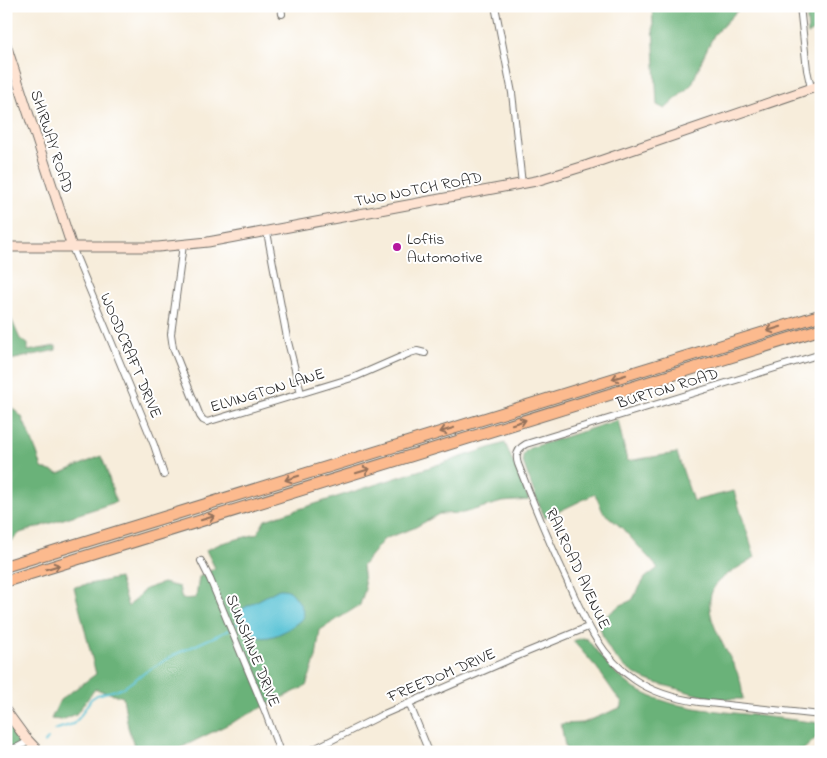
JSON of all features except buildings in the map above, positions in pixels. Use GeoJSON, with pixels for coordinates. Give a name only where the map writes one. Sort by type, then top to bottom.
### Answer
{"type":"FeatureCollection","features":[{"type":"Feature","properties":{"kind":"highway"},"geometry":{"type":"LineString","coordinates":[[6,566],[821,315]]}},
{"type":"Feature","properties":{"kind":"highway"},"geometry":{"type":"LineString","coordinates":[[6,581],[821,329]]}},
{"type":"Feature","properties":{"kind":"street"},"geometry":{"type":"LineString","coordinates":[[282,6],[282,14]]}},
{"type":"Feature","properties":{"kind":"street"},"geometry":{"type":"LineString","coordinates":[[494,6],[512,93],[522,184]]}},
{"type":"Feature","properties":{"kind":"street"},"geometry":{"type":"LineString","coordinates":[[800,6],[807,70],[811,88]]}},
{"type":"Feature","properties":{"kind":"street","name":"SHIRWAY ROAD"},"geometry":{"type":"LineString","coordinates":[[6,45],[72,247]]}},
{"type":"Feature","properties":{"kind":"street","name":"TWO NOTCH ROAD"},"geometry":{"type":"LineString","coordinates":[[6,247],[158,247],[208,242],[522,184],[588,165],[821,85]]}},
{"type":"Feature","properties":{"kind":"street"},"geometry":{"type":"LineString","coordinates":[[267,232],[287,338],[301,394]]}},
{"type":"Feature","properties":{"kind":"street","name":"ELVINGTON LANE"},"geometry":{"type":"LineString","coordinates":[[183,245],[171,334],[173,348],[181,372],[200,416],[207,422],[355,377],[410,353],[425,353]]}},
{"type":"Feature","properties":{"kind":"street","name":"WOODCRAFT DRIVE"},"geometry":{"type":"LineString","coordinates":[[72,247],[154,445],[164,475]]}},
{"type":"Feature","properties":{"kind":"street","name":"BURTON ROAD"},"geometry":{"type":"LineString","coordinates":[[521,446],[821,354]]}},
{"type":"Feature","properties":{"kind":"street","name":"RAILROAD AVENUE"},"geometry":{"type":"LineString","coordinates":[[521,446],[517,452],[518,464],[547,538],[588,627],[602,648],[621,669],[640,684],[681,699],[821,715]]}},
{"type":"Feature","properties":{"kind":"street","name":"SUNSHINE DRIVE"},"geometry":{"type":"LineString","coordinates":[[201,561],[265,711],[280,752]]}},
{"type":"Feature","properties":{"kind":"street","name":"FREEDOM DRIVE"},"geometry":{"type":"LineString","coordinates":[[308,752],[409,703],[588,627]]}},
{"type":"Feature","properties":{"kind":"street"},"geometry":{"type":"LineString","coordinates":[[409,703],[429,752]]}},
{"type":"Feature","properties":{"kind":"street"},"geometry":{"type":"LineString","coordinates":[[6,711],[28,741],[39,752]]}},
{"type":"Feature","properties":{"kind":"street"},"geometry":{"type":"LineString","coordinates":[[6,750],[18,747],[28,741]]}},
{"type":"Feature","properties":{"kind":"green space"},"geometry":{"type":"Polygon","coordinates":[[[652,6],[752,6],[737,11],[714,35],[692,84],[665,109],[657,105],[652,6]]]}},
{"type":"Feature","properties":{"kind":"green space"},"geometry":{"type":"Polygon","coordinates":[[[806,6],[821,6],[821,26],[808,35],[806,6]]]}},
{"type":"Feature","properties":{"kind":"green space"},"geometry":{"type":"Polygon","coordinates":[[[6,307],[20,339],[28,344],[28,351],[56,346],[56,350],[6,361],[6,307]]]}},
{"type":"Feature","properties":{"kind":"green space"},"geometry":{"type":"Polygon","coordinates":[[[6,407],[11,407],[22,417],[42,468],[59,474],[101,456],[116,502],[20,533],[12,541],[6,543],[6,407]]]}},
{"type":"Feature","properties":{"kind":"green space"},"geometry":{"type":"Polygon","coordinates":[[[618,420],[627,461],[677,453],[693,501],[734,491],[755,557],[717,583],[711,594],[710,606],[717,632],[740,680],[743,699],[709,697],[661,685],[635,674],[620,663],[605,641],[600,621],[619,606],[632,600],[645,578],[658,568],[622,528],[603,512],[595,494],[545,518],[523,462],[525,452],[530,448],[618,420]]]}},
{"type":"Feature","properties":{"kind":"green space"},"geometry":{"type":"Polygon","coordinates":[[[505,443],[529,500],[502,502],[463,513],[439,514],[414,528],[384,539],[362,566],[365,589],[360,605],[320,630],[316,658],[306,686],[178,749],[177,752],[136,752],[128,727],[123,697],[95,689],[76,714],[62,720],[51,719],[60,700],[96,674],[74,587],[119,578],[128,607],[145,589],[163,583],[179,587],[182,599],[196,598],[199,577],[215,568],[206,550],[222,543],[257,534],[265,520],[505,443]]]}},
{"type":"Feature","properties":{"kind":"green space"},"geometry":{"type":"Polygon","coordinates":[[[582,638],[587,639],[619,676],[635,689],[652,697],[674,704],[701,709],[820,723],[818,736],[801,752],[566,752],[561,724],[583,723],[622,707],[622,702],[597,668],[573,641],[582,638]]]}},
{"type":"Feature","properties":{"kind":"green space"},"geometry":{"type":"Polygon","coordinates":[[[6,719],[33,752],[6,752],[6,719]]]}},
{"type":"Feature","properties":{"kind":"water"},"geometry":{"type":"Polygon","coordinates":[[[279,589],[289,590],[295,596],[302,608],[303,618],[284,632],[274,636],[258,637],[252,632],[244,630],[241,623],[240,610],[279,589]]]}},
{"type":"Feature","properties":{"kind":"waterway"},"geometry":{"type":"LineString","coordinates":[[236,624],[243,620]]}},
{"type":"Feature","properties":{"kind":"waterway"},"geometry":{"type":"LineString","coordinates":[[54,730],[73,724],[91,699],[97,695],[123,688],[174,655],[229,630]]}},
{"type":"Feature","properties":{"kind":"waterway"},"geometry":{"type":"LineString","coordinates":[[44,743],[48,739]]}},
{"type":"Feature","properties":{"kind":"place","name":"Loftis Automotive"},"geometry":{"type":"Point","coordinates":[397,247]}}]}
